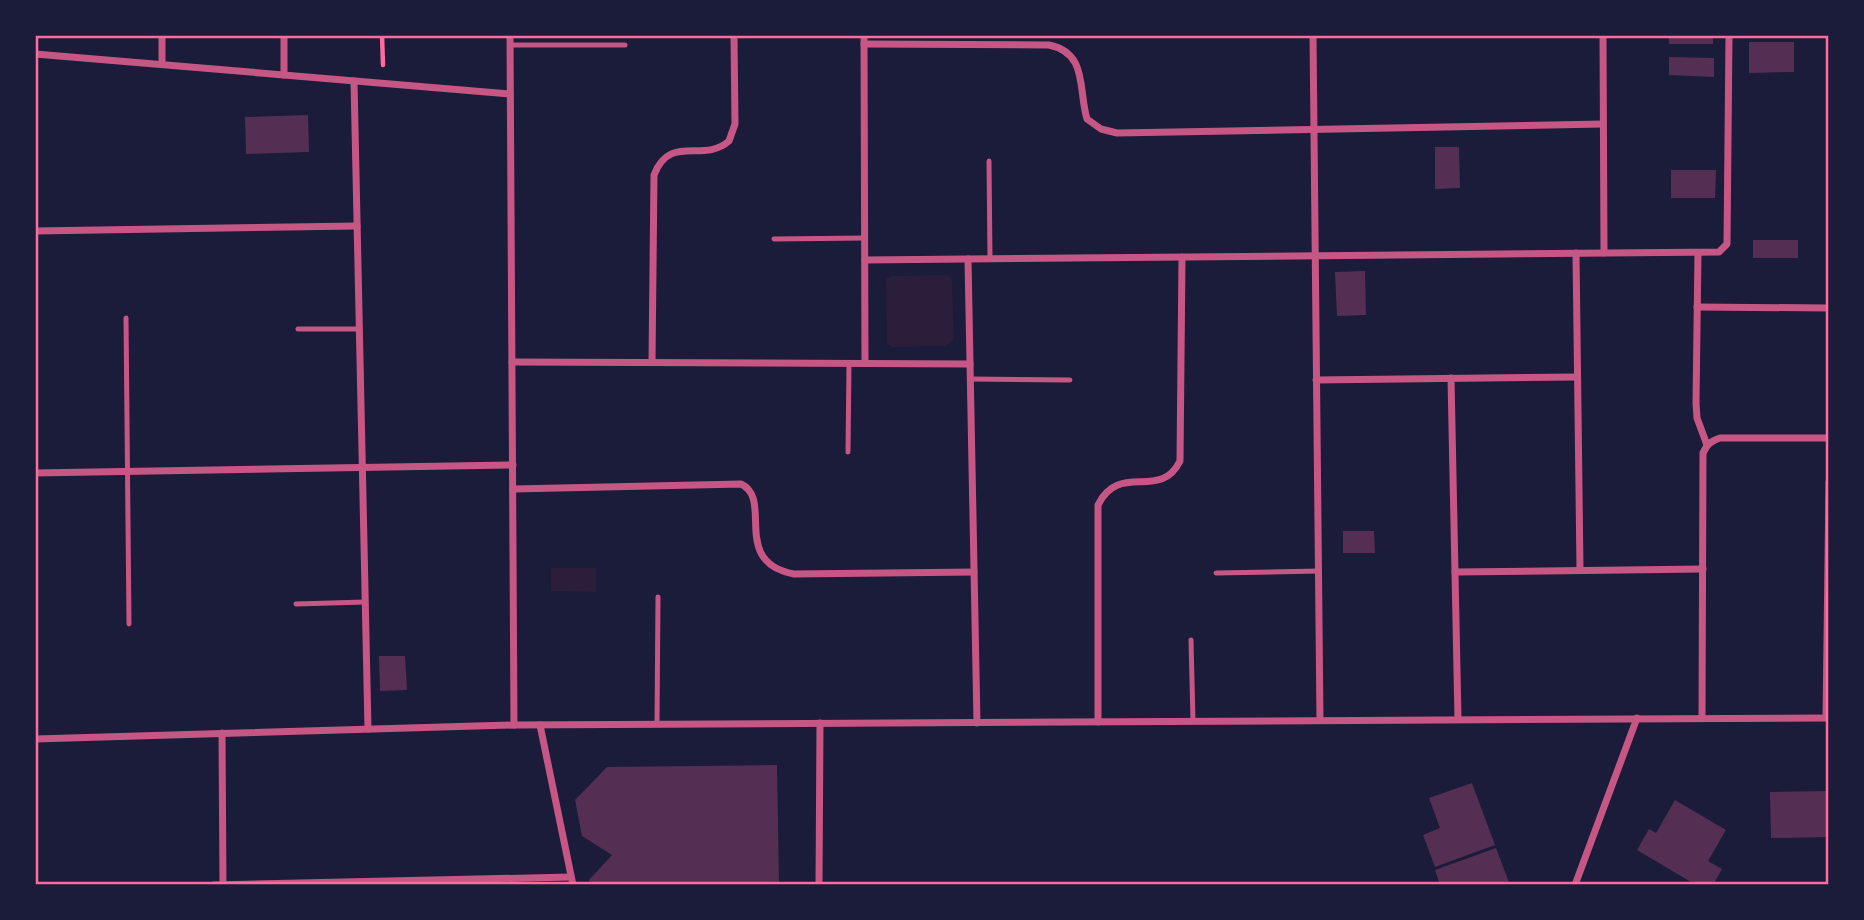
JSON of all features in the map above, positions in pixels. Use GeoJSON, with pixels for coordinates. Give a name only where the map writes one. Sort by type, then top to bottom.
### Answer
{"type":"FeatureCollection","features":[{"type":"Feature","properties":{"kind":"street"},"geometry":{"type":"LineString","coordinates":[[162,35],[162,64]]}},
{"type":"Feature","properties":{"kind":"street"},"geometry":{"type":"LineString","coordinates":[[284,35],[284,75]]}},
{"type":"Feature","properties":{"kind":"street"},"geometry":{"type":"LineString","coordinates":[[510,35],[514,725]]}},
{"type":"Feature","properties":{"kind":"street"},"geometry":{"type":"LineString","coordinates":[[652,362],[654,175],[658,165],[669,154],[677,151],[714,150],[729,141],[734,124],[734,35]]}},
{"type":"Feature","properties":{"kind":"street"},"geometry":{"type":"LineString","coordinates":[[864,35],[865,363]]}},
{"type":"Feature","properties":{"kind":"street"},"geometry":{"type":"LineString","coordinates":[[1313,35],[1320,720]]}},
{"type":"Feature","properties":{"kind":"street"},"geometry":{"type":"LineString","coordinates":[[1603,35],[1604,253]]}},
{"type":"Feature","properties":{"kind":"street"},"geometry":{"type":"LineString","coordinates":[[865,260],[1719,252],[1727,244],[1729,35]]}},
{"type":"Feature","properties":{"kind":"street"},"geometry":{"type":"LineString","coordinates":[[864,44],[1059,47],[1067,52],[1077,67],[1087,119],[1101,130],[1109,132],[1603,124]]}},
{"type":"Feature","properties":{"kind":"street"},"geometry":{"type":"LineString","coordinates":[[35,54],[510,94]]}},
{"type":"Feature","properties":{"kind":"street"},"geometry":{"type":"LineString","coordinates":[[354,81],[368,729]]}},
{"type":"Feature","properties":{"kind":"street"},"geometry":{"type":"LineString","coordinates":[[35,231],[357,226]]}},
{"type":"Feature","properties":{"kind":"street"},"geometry":{"type":"LineString","coordinates":[[1576,253],[1580,569]]}},
{"type":"Feature","properties":{"kind":"street"},"geometry":{"type":"LineString","coordinates":[[1698,253],[1696,403],[1697,418],[1707,445]]}},
{"type":"Feature","properties":{"kind":"street"},"geometry":{"type":"LineString","coordinates":[[1098,722],[1098,505],[1110,488],[1120,483],[1166,478],[1177,468],[1180,461],[1182,257]]}},
{"type":"Feature","properties":{"kind":"street"},"geometry":{"type":"LineString","coordinates":[[968,259],[976,723]]}},
{"type":"Feature","properties":{"kind":"street"},"geometry":{"type":"LineString","coordinates":[[1697,307],[1829,307]]}},
{"type":"Feature","properties":{"kind":"street"},"geometry":{"type":"LineString","coordinates":[[512,362],[970,364]]}},
{"type":"Feature","properties":{"kind":"street"},"geometry":{"type":"LineString","coordinates":[[1316,380],[1577,377]]}},
{"type":"Feature","properties":{"kind":"street"},"geometry":{"type":"LineString","coordinates":[[1451,379],[1458,719]]}},
{"type":"Feature","properties":{"kind":"street"},"geometry":{"type":"LineString","coordinates":[[1702,718],[1703,453],[1707,445],[1720,438],[1829,438]]}},
{"type":"Feature","properties":{"kind":"street"},"geometry":{"type":"LineString","coordinates":[[35,473],[513,465]]}},
{"type":"Feature","properties":{"kind":"street"},"geometry":{"type":"LineString","coordinates":[[35,739],[514,725],[1827,718],[1829,482]]}},
{"type":"Feature","properties":{"kind":"street"},"geometry":{"type":"LineString","coordinates":[[513,489],[741,484],[751,491],[754,497],[757,544],[761,553],[783,572],[974,572]]}},
{"type":"Feature","properties":{"kind":"street"},"geometry":{"type":"LineString","coordinates":[[1455,572],[1703,569]]}},
{"type":"Feature","properties":{"kind":"street"},"geometry":{"type":"LineString","coordinates":[[1575,885],[1637,718]]}},
{"type":"Feature","properties":{"kind":"street"},"geometry":{"type":"LineString","coordinates":[[819,885],[820,723]]}},
{"type":"Feature","properties":{"kind":"street"},"geometry":{"type":"LineString","coordinates":[[214,885],[572,881],[540,725]]}},
{"type":"Feature","properties":{"kind":"street"},"geometry":{"type":"LineString","coordinates":[[222,733],[223,885]]}},
{"type":"Feature","properties":{"kind":"lane"},"geometry":{"type":"LineString","coordinates":[[510,45],[625,46]]}},
{"type":"Feature","properties":{"kind":"lane"},"geometry":{"type":"LineString","coordinates":[[989,161],[990,259]]}},
{"type":"Feature","properties":{"kind":"lane"},"geometry":{"type":"LineString","coordinates":[[774,239],[865,238]]}},
{"type":"Feature","properties":{"kind":"lane"},"geometry":{"type":"LineString","coordinates":[[126,318],[129,624]]}},
{"type":"Feature","properties":{"kind":"lane"},"geometry":{"type":"LineString","coordinates":[[298,329],[359,329]]}},
{"type":"Feature","properties":{"kind":"lane"},"geometry":{"type":"LineString","coordinates":[[848,452],[849,363]]}},
{"type":"Feature","properties":{"kind":"lane"},"geometry":{"type":"LineString","coordinates":[[971,379],[1070,380]]}},
{"type":"Feature","properties":{"kind":"lane"},"geometry":{"type":"LineString","coordinates":[[1216,573],[1319,572]]}},
{"type":"Feature","properties":{"kind":"lane"},"geometry":{"type":"LineString","coordinates":[[657,724],[658,597]]}},
{"type":"Feature","properties":{"kind":"lane"},"geometry":{"type":"LineString","coordinates":[[296,604],[365,602]]}},
{"type":"Feature","properties":{"kind":"lane"},"geometry":{"type":"LineString","coordinates":[[1191,640],[1193,721]]}},
{"type":"Feature","properties":{"kind":"path"},"geometry":{"type":"LineString","coordinates":[[382,35],[384,83]]}},
{"type":"Feature","properties":{"kind":"shaded area"},"geometry":{"type":"Polygon","coordinates":[[[948,275],[952,280],[954,340],[945,346],[892,347],[887,344],[886,279],[892,276],[948,275]]]}},
{"type":"Feature","properties":{"kind":"shaded area"},"geometry":{"type":"Polygon","coordinates":[[[551,568],[596,568],[596,592],[551,591],[551,568]]]}},
{"type":"Feature","properties":{"kind":"building"},"geometry":{"type":"Polygon","coordinates":[[[1669,35],[1713,35],[1713,44],[1669,44],[1669,35]]]}},
{"type":"Feature","properties":{"kind":"building"},"geometry":{"type":"Polygon","coordinates":[[[1749,42],[1794,42],[1794,72],[1749,73],[1749,42]]]}},
{"type":"Feature","properties":{"kind":"building"},"geometry":{"type":"Polygon","coordinates":[[[1669,57],[1714,58],[1714,77],[1669,75],[1669,57]]]}},
{"type":"Feature","properties":{"kind":"building"},"geometry":{"type":"Polygon","coordinates":[[[308,115],[309,152],[246,154],[245,117],[308,115]]]}},
{"type":"Feature","properties":{"kind":"building"},"geometry":{"type":"Polygon","coordinates":[[[1435,147],[1459,147],[1460,188],[1435,189],[1435,147]]]}},
{"type":"Feature","properties":{"kind":"building"},"geometry":{"type":"Polygon","coordinates":[[[1671,170],[1716,170],[1715,198],[1671,198],[1671,170]]]}},
{"type":"Feature","properties":{"kind":"building"},"geometry":{"type":"Polygon","coordinates":[[[1753,240],[1798,240],[1798,258],[1753,258],[1753,240]]]}},
{"type":"Feature","properties":{"kind":"building"},"geometry":{"type":"Polygon","coordinates":[[[1365,271],[1366,315],[1337,316],[1335,272],[1365,271]]]}},
{"type":"Feature","properties":{"kind":"building"},"geometry":{"type":"Polygon","coordinates":[[[1343,531],[1374,531],[1375,553],[1343,553],[1343,531]]]}},
{"type":"Feature","properties":{"kind":"building"},"geometry":{"type":"Polygon","coordinates":[[[379,656],[405,656],[407,690],[380,691],[379,656]]]}},
{"type":"Feature","properties":{"kind":"building"},"geometry":{"type":"Polygon","coordinates":[[[777,765],[779,885],[590,885],[589,880],[612,855],[582,836],[575,800],[607,767],[777,765]]]}},
{"type":"Feature","properties":{"kind":"building"},"geometry":{"type":"Polygon","coordinates":[[[1472,783],[1495,845],[1435,867],[1423,835],[1440,828],[1429,798],[1472,783]]]}},
{"type":"Feature","properties":{"kind":"building"},"geometry":{"type":"Polygon","coordinates":[[[1829,791],[1829,837],[1771,838],[1770,792],[1829,791]]]}},
{"type":"Feature","properties":{"kind":"building"},"geometry":{"type":"Polygon","coordinates":[[[1675,800],[1726,830],[1708,861],[1722,869],[1713,885],[1696,885],[1637,850],[1649,829],[1656,833],[1675,800]]]}},
{"type":"Feature","properties":{"kind":"building"},"geometry":{"type":"Polygon","coordinates":[[[1496,848],[1510,885],[1440,885],[1435,870],[1496,848]]]}}]}
